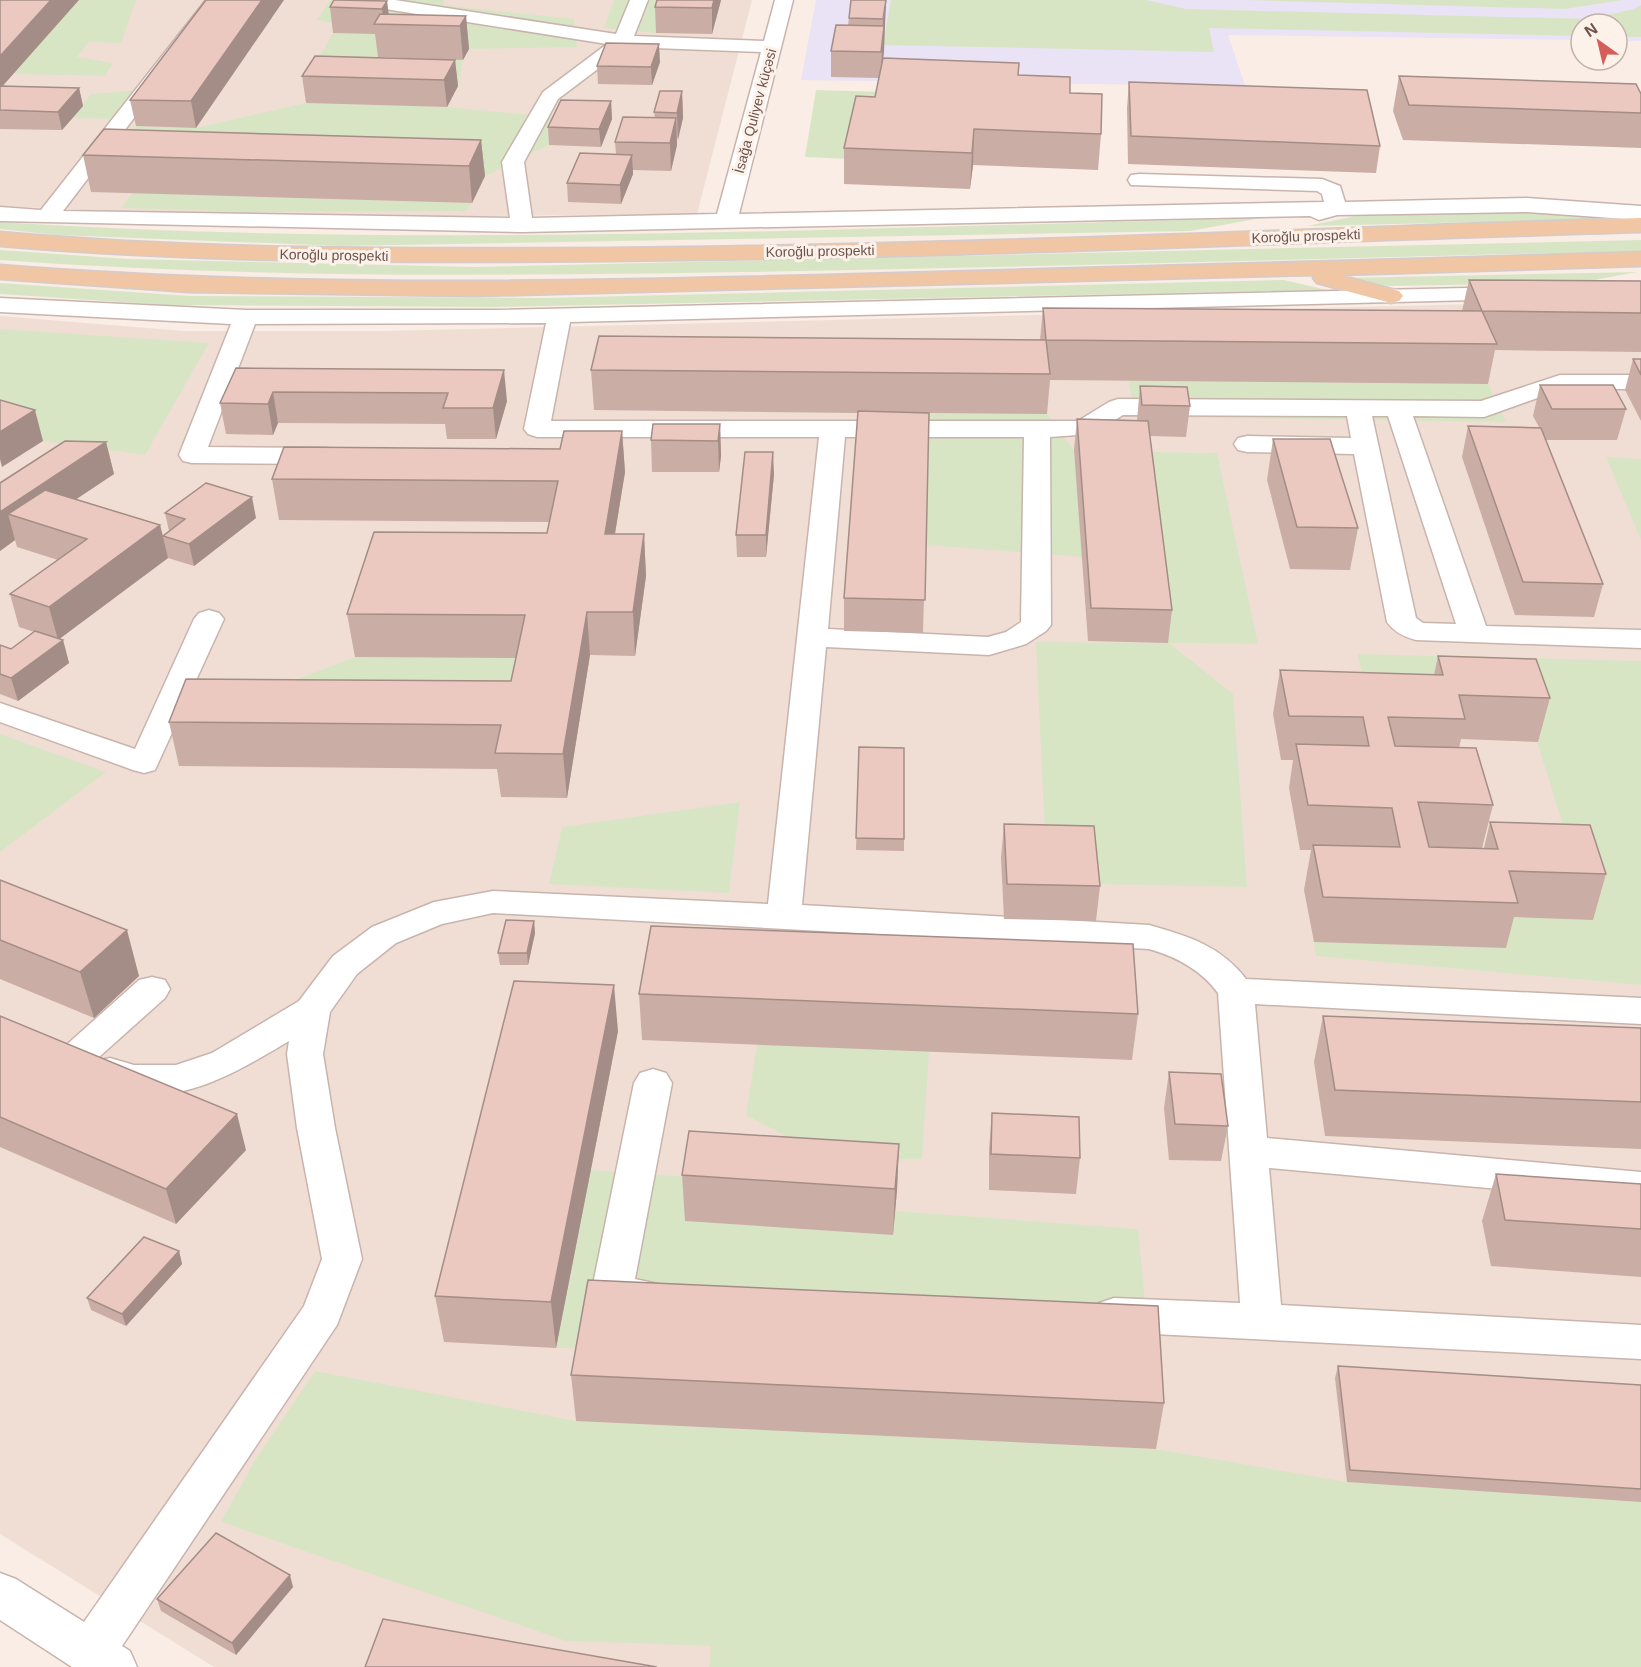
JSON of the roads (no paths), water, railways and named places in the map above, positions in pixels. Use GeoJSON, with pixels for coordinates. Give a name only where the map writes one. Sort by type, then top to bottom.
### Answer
{"type":"FeatureCollection","features":[{"type":"Feature","properties":{"kind":"main road","name":"Koroğlu prospekti"},"geometry":{"type":"LineString","coordinates":[[0,239],[213,253],[336,256],[652,255],[1641,225]]}},
{"type":"Feature","properties":{"kind":"main road","name":"Koroğlu prospekti"},"geometry":{"type":"LineString","coordinates":[[0,272],[74,279],[291,288],[515,290],[1641,259]]}},
{"type":"Feature","properties":{"kind":"main road"},"geometry":{"type":"LineString","coordinates":[[1291,269],[1391,296]]}},
{"type":"Feature","properties":{"kind":"street"},"geometry":{"type":"LineString","coordinates":[[47,217],[215,0]]}},
{"type":"Feature","properties":{"kind":"street"},"geometry":{"type":"LineString","coordinates":[[360,0],[623,41],[773,47]]}},
{"type":"Feature","properties":{"kind":"street"},"geometry":{"type":"LineString","coordinates":[[522,225],[513,162],[550,96],[623,41],[639,0]]}},
{"type":"Feature","properties":{"kind":"street","name":"İsağa Quliyev küçəsi"},"geometry":{"type":"LineString","coordinates":[[726,222],[784,0]]}},
{"type":"Feature","properties":{"kind":"street"},"geometry":{"type":"LineString","coordinates":[[99,151],[123,152]]}},
{"type":"Feature","properties":{"kind":"street"},"geometry":{"type":"LineString","coordinates":[[489,162],[513,162]]}},
{"type":"Feature","properties":{"kind":"street"},"geometry":{"type":"LineString","coordinates":[[1138,180],[1322,185],[1332,191],[1336,209]]}},
{"type":"Feature","properties":{"kind":"street"},"geometry":{"type":"LineString","coordinates":[[0,214],[47,217],[522,225],[1527,205],[1641,213]]}},
{"type":"Feature","properties":{"kind":"street"},"geometry":{"type":"LineString","coordinates":[[1204,239],[1336,209]]}},
{"type":"Feature","properties":{"kind":"street"},"geometry":{"type":"LineString","coordinates":[[0,305],[40,309],[246,317],[560,315],[1532,293]]}},
{"type":"Feature","properties":{"kind":"street"},"geometry":{"type":"LineString","coordinates":[[530,457],[560,315]]}},
{"type":"Feature","properties":{"kind":"street"},"geometry":{"type":"LineString","coordinates":[[246,317],[192,455],[355,456]]}},
{"type":"Feature","properties":{"kind":"street"},"geometry":{"type":"LineString","coordinates":[[537,429],[1083,429],[1118,407],[1484,409],[1560,382],[1641,382]]}},
{"type":"Feature","properties":{"kind":"street"},"geometry":{"type":"LineString","coordinates":[[1358,409],[1402,622],[1416,631],[1641,639]]}},
{"type":"Feature","properties":{"kind":"street"},"geometry":{"type":"LineString","coordinates":[[1398,409],[1474,634]]}},
{"type":"Feature","properties":{"kind":"street"},"geometry":{"type":"LineString","coordinates":[[784,916],[833,430]]}},
{"type":"Feature","properties":{"kind":"street"},"geometry":{"type":"LineString","coordinates":[[813,637],[989,646],[1016,638],[1036,625],[1037,430]]}},
{"type":"Feature","properties":{"kind":"street"},"geometry":{"type":"LineString","coordinates":[[1247,444],[1366,446]]}},
{"type":"Feature","properties":{"kind":"street"},"geometry":{"type":"LineString","coordinates":[[0,712],[144,764],[209,618]]}},
{"type":"Feature","properties":{"kind":"street"},"geometry":{"type":"LineString","coordinates":[[43,1044],[131,1079],[178,1079],[225,1062],[312,1010],[345,965],[384,935],[434,914],[493,902],[1149,937],[1185,946],[1221,970],[1236,991],[1262,1320]]}},
{"type":"Feature","properties":{"kind":"street"},"geometry":{"type":"LineString","coordinates":[[76,1057],[152,989]]}},
{"type":"Feature","properties":{"kind":"street"},"geometry":{"type":"LineString","coordinates":[[1236,991],[1641,1011]]}},
{"type":"Feature","properties":{"kind":"street"},"geometry":{"type":"LineString","coordinates":[[0,1594],[101,1660],[322,1313],[342,1259],[316,1128],[305,1054],[312,1010]]}},
{"type":"Feature","properties":{"kind":"street"},"geometry":{"type":"LineString","coordinates":[[653,1083],[612,1294],[671,1297]]}},
{"type":"Feature","properties":{"kind":"street"},"geometry":{"type":"LineString","coordinates":[[1248,1151],[1641,1187]]}},
{"type":"Feature","properties":{"kind":"street"},"geometry":{"type":"LineString","coordinates":[[1084,1313],[1262,1320],[1641,1342]]}}]}
